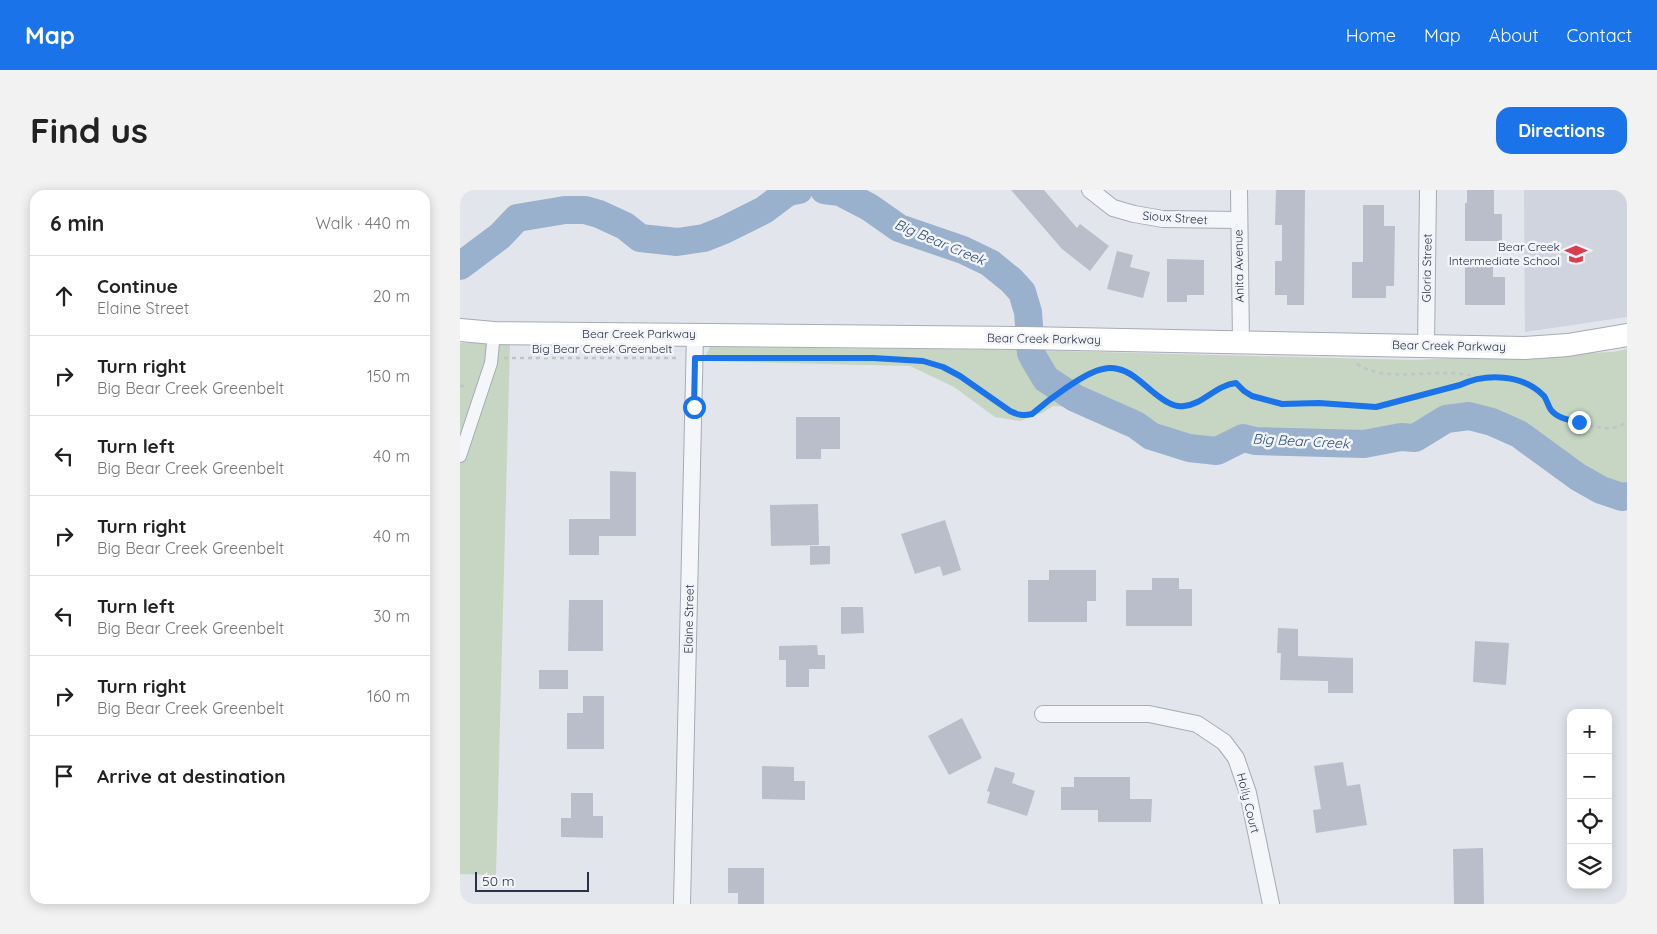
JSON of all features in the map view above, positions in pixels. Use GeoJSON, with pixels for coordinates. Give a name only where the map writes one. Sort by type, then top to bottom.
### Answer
{"type":"FeatureCollection","features":[{"type":"Feature","properties":{"kind":"main road","name":"Bear Creek Parkway"},"geometry":{"type":"LineString","coordinates":[[460,330],[494,333],[965,337],[1524,348],[1568,345],[1627,335]]}},
{"type":"Feature","properties":{"kind":"street","name":"Sioux Street"},"geometry":{"type":"LineString","coordinates":[[1090,190],[1113,208],[1134,214],[1163,219],[1238,220]]}},
{"type":"Feature","properties":{"kind":"street","name":"Anita Avenue"},"geometry":{"type":"LineString","coordinates":[[1238,190],[1241,342]]}},
{"type":"Feature","properties":{"kind":"street","name":"Gloria Street"},"geometry":{"type":"LineString","coordinates":[[1426,346],[1428,190]]}},
{"type":"Feature","properties":{"kind":"street"},"geometry":{"type":"LineString","coordinates":[[460,456],[492,358],[494,333]]}},
{"type":"Feature","properties":{"kind":"street","name":"Elaine Street"},"geometry":{"type":"LineString","coordinates":[[682,904],[695,334]]}},
{"type":"Feature","properties":{"kind":"street","name":"Holly Court"},"geometry":{"type":"LineString","coordinates":[[1043,714],[1149,714],[1197,724],[1224,742],[1236,758],[1248,793],[1271,904]]}},
{"type":"Feature","properties":{"kind":"path","name":"Big Bear Creek Greenbelt"},"geometry":{"type":"LineString","coordinates":[[492,358],[873,358],[923,361],[943,367],[960,376],[1010,411],[1017,415],[1025,416],[1032,414],[1088,374],[1104,368],[1119,370],[1134,377],[1161,398],[1171,404],[1184,407],[1193,404],[1227,384],[1236,383],[1252,396],[1282,404],[1319,403],[1376,407],[1480,378],[1502,378],[1520,382],[1536,390],[1545,397],[1552,411],[1568,420],[1605,428],[1616,427],[1627,422]]}},
{"type":"Feature","properties":{"kind":"path"},"geometry":{"type":"LineString","coordinates":[[1352,359],[1364,368],[1377,373],[1462,374],[1480,378]]}},
{"type":"Feature","properties":{"kind":"shaded area","name":"Bear Creek Intermediate School"},"geometry":{"type":"Polygon","coordinates":[[[1524,190],[1627,190],[1627,317],[1525,332],[1524,190]]]}},
{"type":"Feature","properties":{"kind":"green space"},"geometry":{"type":"Polygon","coordinates":[[[460,343],[510,343],[496,875],[460,874],[460,343]]]}},
{"type":"Feature","properties":{"kind":"green space"},"geometry":{"type":"Polygon","coordinates":[[[710,347],[1022,350],[1412,360],[1613,352],[1627,349],[1627,496],[1622,497],[1601,490],[1578,477],[1519,434],[1492,422],[1469,416],[1446,419],[1415,438],[1364,444],[1255,441],[1243,438],[1217,451],[1189,448],[1170,442],[1090,408],[1053,406],[1042,413],[1020,421],[995,417],[954,387],[910,366],[703,361],[710,347]]]}},
{"type":"Feature","properties":{"kind":"building"},"geometry":{"type":"Polygon","coordinates":[[[1011,190],[1044,190],[1077,228],[1080,224],[1109,246],[1090,271],[1062,249],[1011,190]]]}},
{"type":"Feature","properties":{"kind":"building"},"geometry":{"type":"Polygon","coordinates":[[[1276,190],[1305,190],[1304,305],[1287,305],[1287,295],[1275,295],[1275,261],[1282,261],[1282,225],[1275,225],[1276,190]]]}},
{"type":"Feature","properties":{"kind":"building"},"geometry":{"type":"Polygon","coordinates":[[[1467,190],[1494,190],[1494,214],[1502,214],[1502,241],[1465,241],[1467,190]]]}},
{"type":"Feature","properties":{"kind":"building"},"geometry":{"type":"Polygon","coordinates":[[[1363,205],[1384,205],[1384,226],[1395,226],[1394,286],[1386,286],[1386,298],[1352,298],[1352,262],[1363,262],[1363,205]]]}},
{"type":"Feature","properties":{"kind":"building"},"geometry":{"type":"Polygon","coordinates":[[[1117,251],[1133,255],[1130,267],[1150,272],[1143,298],[1107,289],[1117,251]]]}},
{"type":"Feature","properties":{"kind":"building"},"geometry":{"type":"Polygon","coordinates":[[[1167,259],[1204,260],[1204,295],[1187,295],[1187,302],[1167,302],[1167,259]]]}},
{"type":"Feature","properties":{"kind":"building"},"geometry":{"type":"Polygon","coordinates":[[[1465,264],[1493,264],[1493,277],[1505,277],[1505,305],[1465,305],[1465,264]]]}},
{"type":"Feature","properties":{"kind":"building"},"geometry":{"type":"Polygon","coordinates":[[[796,417],[840,417],[840,449],[821,449],[821,459],[796,459],[796,417]]]}},
{"type":"Feature","properties":{"kind":"building"},"geometry":{"type":"Polygon","coordinates":[[[610,471],[636,472],[636,536],[599,536],[599,555],[569,555],[569,519],[610,519],[610,471]]]}},
{"type":"Feature","properties":{"kind":"building"},"geometry":{"type":"Polygon","coordinates":[[[818,504],[819,545],[771,546],[770,505],[818,504]]]}},
{"type":"Feature","properties":{"kind":"building"},"geometry":{"type":"Polygon","coordinates":[[[945,520],[961,570],[943,576],[940,566],[915,574],[901,534],[945,520]]]}},
{"type":"Feature","properties":{"kind":"building"},"geometry":{"type":"Polygon","coordinates":[[[810,546],[830,546],[830,564],[810,565],[810,546]]]}},
{"type":"Feature","properties":{"kind":"building"},"geometry":{"type":"Polygon","coordinates":[[[1049,570],[1096,570],[1096,601],[1087,601],[1087,622],[1028,622],[1028,580],[1049,580],[1049,570]]]}},
{"type":"Feature","properties":{"kind":"building"},"geometry":{"type":"Polygon","coordinates":[[[1152,578],[1179,578],[1179,589],[1192,589],[1192,626],[1126,626],[1126,590],[1152,590],[1152,578]]]}},
{"type":"Feature","properties":{"kind":"building"},"geometry":{"type":"Polygon","coordinates":[[[569,600],[603,600],[603,651],[568,651],[569,600]]]}},
{"type":"Feature","properties":{"kind":"building"},"geometry":{"type":"Polygon","coordinates":[[[841,607],[863,607],[864,633],[841,634],[841,607]]]}},
{"type":"Feature","properties":{"kind":"building"},"geometry":{"type":"Polygon","coordinates":[[[1278,628],[1298,629],[1298,656],[1353,658],[1353,693],[1328,693],[1328,681],[1280,680],[1281,653],[1277,653],[1278,628]]]}},
{"type":"Feature","properties":{"kind":"building"},"geometry":{"type":"Polygon","coordinates":[[[1475,641],[1509,643],[1506,685],[1473,682],[1475,641]]]}},
{"type":"Feature","properties":{"kind":"building"},"geometry":{"type":"Polygon","coordinates":[[[817,645],[818,655],[825,655],[825,669],[809,669],[809,687],[786,687],[786,660],[779,660],[779,646],[817,645]]]}},
{"type":"Feature","properties":{"kind":"building"},"geometry":{"type":"Polygon","coordinates":[[[539,670],[568,670],[568,689],[539,689],[539,670]]]}},
{"type":"Feature","properties":{"kind":"building"},"geometry":{"type":"Polygon","coordinates":[[[583,696],[604,696],[604,749],[567,749],[567,713],[583,713],[583,696]]]}},
{"type":"Feature","properties":{"kind":"building"},"geometry":{"type":"Polygon","coordinates":[[[962,718],[982,758],[949,775],[928,736],[962,718]]]}},
{"type":"Feature","properties":{"kind":"building"},"geometry":{"type":"Polygon","coordinates":[[[1343,762],[1347,786],[1360,784],[1367,825],[1316,833],[1313,810],[1321,809],[1314,766],[1343,762]]]}},
{"type":"Feature","properties":{"kind":"building"},"geometry":{"type":"Polygon","coordinates":[[[762,766],[794,767],[794,781],[805,781],[805,800],[762,799],[762,766]]]}},
{"type":"Feature","properties":{"kind":"building"},"geometry":{"type":"Polygon","coordinates":[[[995,767],[1015,773],[1012,783],[1035,791],[1027,816],[987,803],[990,792],[987,791],[995,767]]]}},
{"type":"Feature","properties":{"kind":"building"},"geometry":{"type":"Polygon","coordinates":[[[1074,777],[1130,777],[1130,799],[1152,799],[1151,822],[1098,822],[1098,810],[1061,810],[1061,787],[1074,787],[1074,777]]]}},
{"type":"Feature","properties":{"kind":"building"},"geometry":{"type":"Polygon","coordinates":[[[571,793],[593,793],[593,816],[603,816],[603,838],[561,837],[561,818],[571,818],[571,793]]]}},
{"type":"Feature","properties":{"kind":"building"},"geometry":{"type":"Polygon","coordinates":[[[1483,848],[1484,904],[1454,904],[1453,849],[1483,848]]]}},
{"type":"Feature","properties":{"kind":"building"},"geometry":{"type":"Polygon","coordinates":[[[728,868],[764,868],[764,904],[738,904],[738,893],[728,893],[728,868]]]}},
{"type":"Feature","properties":{"kind":"waterway","name":"Big Bear Creek"},"geometry":{"type":"LineString","coordinates":[[460,266],[500,236],[517,218],[565,210],[585,210],[625,226],[640,238],[677,242],[704,238],[724,230],[764,210],[788,192],[799,190]]}},
{"type":"Feature","properties":{"kind":"waterway","name":"Big Bear Creek"},"geometry":{"type":"LineString","coordinates":[[824,190],[840,192],[869,207],[899,228],[963,250],[990,263],[1011,280],[1022,292],[1028,312],[1031,353],[1046,379],[1075,398],[1136,425],[1151,436],[1189,448],[1217,451],[1243,438],[1255,441],[1364,444],[1401,437],[1415,438],[1446,419],[1469,416],[1492,422],[1519,434],[1578,477],[1601,490],[1622,497],[1627,496]]}},
{"type":"Feature","properties":{"kind":"place","name":"Bear Creek Intermediate School"},"geometry":{"type":"Point","coordinates":[1576,254]}},
{"type":"Feature","properties":{"kind":"route"},"geometry":{"type":"LineString","coordinates":[[694,407],[695,358],[873,358],[923,361],[943,367],[960,376],[1010,411],[1017,415],[1025,416],[1032,414],[1088,374],[1104,368],[1119,370],[1134,377],[1161,398],[1171,404],[1184,407],[1193,404],[1227,384],[1236,383],[1252,396],[1282,404],[1319,403],[1376,407],[1460,385],[1471,380],[1491,377],[1502,378],[1520,382],[1536,390],[1545,397],[1552,411],[1568,420],[1579,422]]}}]}
